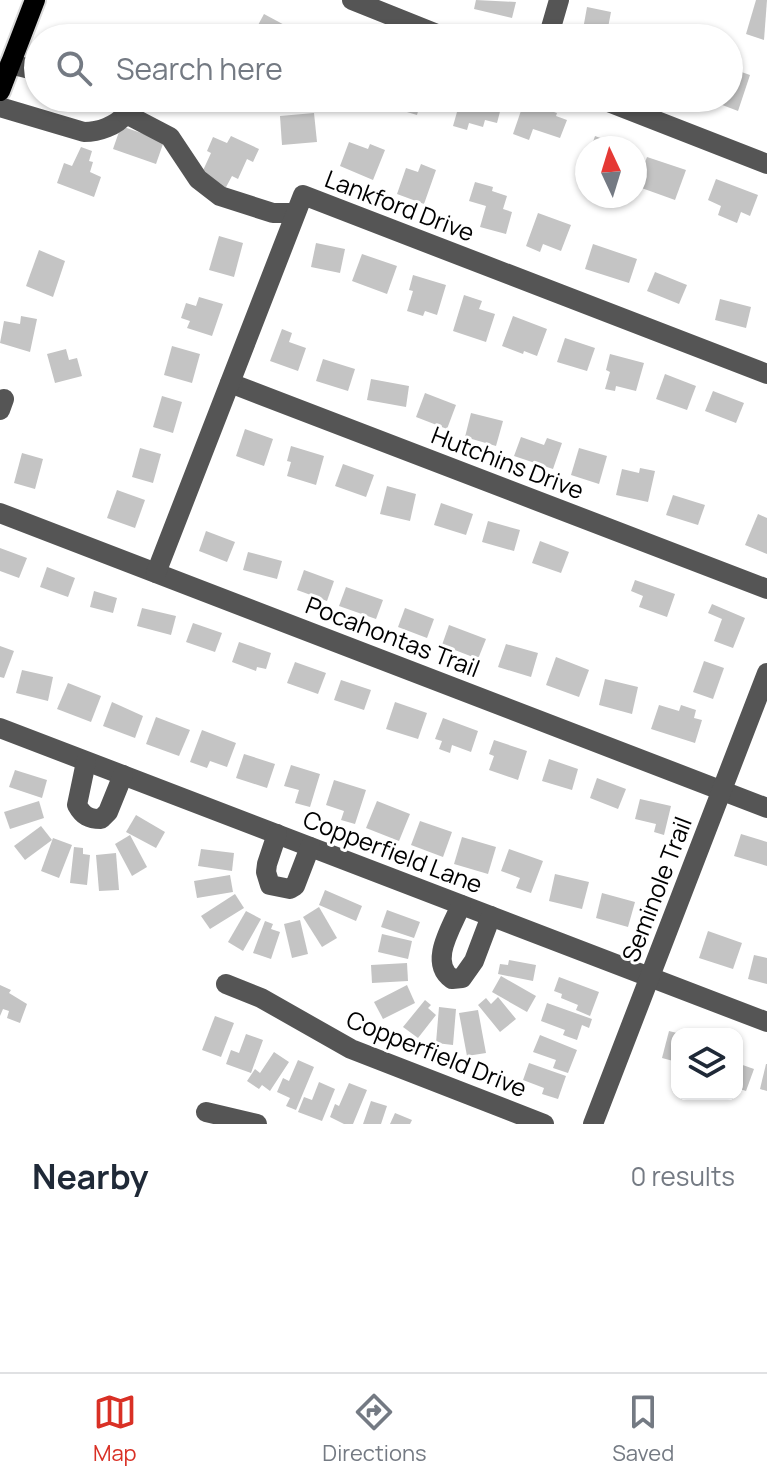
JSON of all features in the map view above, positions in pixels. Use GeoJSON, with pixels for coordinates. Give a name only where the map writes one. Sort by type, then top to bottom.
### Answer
{"type":"FeatureCollection","features":[{"type":"Feature","properties":{"kind":"main road"},"geometry":{"type":"LineString","coordinates":[[26,24],[35,0]]}},
{"type":"Feature","properties":{"kind":"main road"},"geometry":{"type":"LineString","coordinates":[[0,91],[24,28]]}},
{"type":"Feature","properties":{"kind":"street"},"geometry":{"type":"LineString","coordinates":[[352,0],[412,24]]}},
{"type":"Feature","properties":{"kind":"street"},"geometry":{"type":"LineString","coordinates":[[552,24],[559,0]]}},
{"type":"Feature","properties":{"kind":"street"},"geometry":{"type":"LineString","coordinates":[[10,64],[24,68]]}},
{"type":"Feature","properties":{"kind":"street"},"geometry":{"type":"LineString","coordinates":[[0,107],[84,132],[114,124],[119,112]]}},
{"type":"Feature","properties":{"kind":"street"},"geometry":{"type":"LineString","coordinates":[[131,112],[170,137],[198,179],[220,196],[273,213],[295,213]]}},
{"type":"Feature","properties":{"kind":"street"},"geometry":{"type":"LineString","coordinates":[[634,112],[767,164]]}},
{"type":"Feature","properties":{"kind":"street","name":"Lankford Drive"},"geometry":{"type":"LineString","coordinates":[[156,573],[303,195],[767,374]]}},
{"type":"Feature","properties":{"kind":"street","name":"Hutchins Drive"},"geometry":{"type":"LineString","coordinates":[[230,383],[767,589]]}},
{"type":"Feature","properties":{"kind":"street","name":"Pocahontas Trail"},"geometry":{"type":"LineString","coordinates":[[0,513],[767,808]]}},
{"type":"Feature","properties":{"kind":"street","name":"Seminole Trail"},"geometry":{"type":"LineString","coordinates":[[593,1124],[767,673]]}},
{"type":"Feature","properties":{"kind":"street","name":"Copperfield Lane"},"geometry":{"type":"LineString","coordinates":[[0,728],[767,1022]]}},
{"type":"Feature","properties":{"kind":"street"},"geometry":{"type":"LineString","coordinates":[[86,762],[77,805],[81,813],[91,819],[101,819],[108,812],[123,775]]}},
{"type":"Feature","properties":{"kind":"street"},"geometry":{"type":"LineString","coordinates":[[277,834],[266,872],[270,885],[277,888],[290,889],[295,886],[310,847]]}},
{"type":"Feature","properties":{"kind":"street"},"geometry":{"type":"LineString","coordinates":[[461,905],[440,961],[444,974],[452,979],[462,978],[469,971],[491,916]]}},
{"type":"Feature","properties":{"kind":"street","name":"Copperfield Drive"},"geometry":{"type":"LineString","coordinates":[[226,984],[261,998],[351,1049],[544,1124]]}},
{"type":"Feature","properties":{"kind":"street"},"geometry":{"type":"LineString","coordinates":[[206,1112],[257,1124]]}},
{"type":"Feature","properties":{"kind":"building"},"geometry":{"type":"Polygon","coordinates":[[[476,0],[516,2],[512,18],[474,9],[476,0]]]}},
{"type":"Feature","properties":{"kind":"building"},"geometry":{"type":"Polygon","coordinates":[[[756,0],[767,0],[764,40],[746,34],[756,0]]]}},
{"type":"Feature","properties":{"kind":"building"},"geometry":{"type":"Polygon","coordinates":[[[587,7],[611,12],[609,24],[584,24],[587,7]]]}},
{"type":"Feature","properties":{"kind":"building"},"geometry":{"type":"Polygon","coordinates":[[[264,14],[283,24],[259,24],[264,14]]]}},
{"type":"Feature","properties":{"kind":"building"},"geometry":{"type":"Polygon","coordinates":[[[743,73],[750,75],[743,96],[743,73]]]}},
{"type":"Feature","properties":{"kind":"building"},"geometry":{"type":"Polygon","coordinates":[[[457,112],[500,112],[497,123],[485,120],[483,127],[469,123],[467,130],[453,126],[457,112]]]}},
{"type":"Feature","properties":{"kind":"building"},"geometry":{"type":"Polygon","coordinates":[[[521,112],[554,112],[567,120],[560,138],[533,129],[529,140],[513,134],[521,112]]]}},
{"type":"Feature","properties":{"kind":"building"},"geometry":{"type":"Polygon","coordinates":[[[314,113],[317,142],[282,145],[280,116],[314,113]]]}},
{"type":"Feature","properties":{"kind":"building"},"geometry":{"type":"Polygon","coordinates":[[[121,126],[164,141],[156,164],[113,149],[121,126]]]}},
{"type":"Feature","properties":{"kind":"building"},"geometry":{"type":"Polygon","coordinates":[[[231,136],[259,149],[253,162],[247,159],[238,179],[232,176],[225,189],[200,177],[211,153],[207,151],[213,137],[227,143],[231,136]]]}},
{"type":"Feature","properties":{"kind":"building"},"geometry":{"type":"Polygon","coordinates":[[[349,142],[368,149],[370,144],[385,150],[373,180],[340,166],[349,142]]]}},
{"type":"Feature","properties":{"kind":"building"},"geometry":{"type":"Polygon","coordinates":[[[81,147],[92,151],[90,172],[101,177],[94,197],[57,183],[64,163],[72,166],[81,147]]]}},
{"type":"Feature","properties":{"kind":"building"},"geometry":{"type":"Polygon","coordinates":[[[647,157],[686,170],[675,200],[647,190],[647,157]]]}},
{"type":"Feature","properties":{"kind":"building"},"geometry":{"type":"Polygon","coordinates":[[[421,164],[436,170],[424,204],[397,194],[406,168],[418,172],[421,164]]]}},
{"type":"Feature","properties":{"kind":"building"},"geometry":{"type":"Polygon","coordinates":[[[716,179],[758,195],[750,216],[741,212],[737,223],[718,215],[721,206],[708,200],[716,179]]]}},
{"type":"Feature","properties":{"kind":"building"},"geometry":{"type":"Polygon","coordinates":[[[475,182],[493,187],[492,191],[507,196],[503,209],[512,212],[506,234],[480,227],[486,206],[469,201],[475,182]]]}},
{"type":"Feature","properties":{"kind":"building"},"geometry":{"type":"Polygon","coordinates":[[[538,213],[571,225],[561,251],[543,244],[540,252],[526,246],[538,213]]]}},
{"type":"Feature","properties":{"kind":"building"},"geometry":{"type":"Polygon","coordinates":[[[219,236],[243,243],[234,277],[209,270],[219,236]]]}},
{"type":"Feature","properties":{"kind":"building"},"geometry":{"type":"Polygon","coordinates":[[[316,243],[345,249],[340,273],[311,267],[316,243]]]}},
{"type":"Feature","properties":{"kind":"building"},"geometry":{"type":"Polygon","coordinates":[[[593,244],[637,259],[629,283],[585,269],[593,244]]]}},
{"type":"Feature","properties":{"kind":"building"},"geometry":{"type":"Polygon","coordinates":[[[39,250],[65,261],[53,297],[26,286],[39,250]]]}},
{"type":"Feature","properties":{"kind":"building"},"geometry":{"type":"Polygon","coordinates":[[[362,254],[397,266],[387,294],[352,281],[362,254]]]}},
{"type":"Feature","properties":{"kind":"building"},"geometry":{"type":"Polygon","coordinates":[[[655,272],[687,285],[679,304],[647,291],[655,272]]]}},
{"type":"Feature","properties":{"kind":"building"},"geometry":{"type":"Polygon","coordinates":[[[413,275],[446,285],[437,315],[425,311],[423,316],[407,311],[413,291],[409,290],[413,275]]]}},
{"type":"Feature","properties":{"kind":"building"},"geometry":{"type":"Polygon","coordinates":[[[464,295],[482,301],[479,309],[495,314],[486,342],[453,331],[464,295]]]}},
{"type":"Feature","properties":{"kind":"building"},"geometry":{"type":"Polygon","coordinates":[[[199,297],[223,304],[212,336],[187,328],[190,321],[181,318],[186,303],[196,306],[199,297]]]}},
{"type":"Feature","properties":{"kind":"building"},"geometry":{"type":"Polygon","coordinates":[[[720,299],[751,307],[746,328],[715,320],[720,299]]]}},
{"type":"Feature","properties":{"kind":"building"},"geometry":{"type":"Polygon","coordinates":[[[21,316],[37,319],[30,352],[0,343],[4,321],[20,324],[21,316]]]}},
{"type":"Feature","properties":{"kind":"building"},"geometry":{"type":"Polygon","coordinates":[[[513,316],[547,329],[537,356],[502,346],[513,316]]]}},
{"type":"Feature","properties":{"kind":"building"},"geometry":{"type":"Polygon","coordinates":[[[282,329],[292,333],[289,342],[306,348],[298,371],[270,361],[282,329]]]}},
{"type":"Feature","properties":{"kind":"building"},"geometry":{"type":"Polygon","coordinates":[[[565,338],[595,348],[587,371],[557,362],[565,338]]]}},
{"type":"Feature","properties":{"kind":"building"},"geometry":{"type":"Polygon","coordinates":[[[172,346],[200,354],[192,383],[164,375],[172,346]]]}},
{"type":"Feature","properties":{"kind":"building"},"geometry":{"type":"Polygon","coordinates":[[[66,349],[69,360],[77,358],[82,376],[55,383],[47,354],[66,349]]]}},
{"type":"Feature","properties":{"kind":"building"},"geometry":{"type":"Polygon","coordinates":[[[610,354],[644,363],[636,391],[616,386],[615,391],[605,389],[610,372],[606,370],[610,354]]]}},
{"type":"Feature","properties":{"kind":"building"},"geometry":{"type":"Polygon","coordinates":[[[323,359],[355,369],[348,391],[316,381],[323,359]]]}},
{"type":"Feature","properties":{"kind":"building"},"geometry":{"type":"Polygon","coordinates":[[[665,374],[696,386],[687,410],[656,399],[665,374]]]}},
{"type":"Feature","properties":{"kind":"building"},"geometry":{"type":"Polygon","coordinates":[[[371,379],[409,386],[406,407],[367,400],[371,379]]]}},
{"type":"Feature","properties":{"kind":"building"},"geometry":{"type":"Polygon","coordinates":[[[713,391],[744,403],[736,423],[705,411],[713,391]]]}},
{"type":"Feature","properties":{"kind":"building"},"geometry":{"type":"Polygon","coordinates":[[[425,393],[456,405],[447,429],[416,417],[425,393]]]}},
{"type":"Feature","properties":{"kind":"building"},"geometry":{"type":"Polygon","coordinates":[[[162,396],[182,402],[173,433],[153,427],[162,396]]]}},
{"type":"Feature","properties":{"kind":"building"},"geometry":{"type":"Polygon","coordinates":[[[471,413],[503,421],[496,446],[465,437],[471,413]]]}},
{"type":"Feature","properties":{"kind":"building"},"geometry":{"type":"Polygon","coordinates":[[[245,429],[273,439],[264,466],[236,456],[245,429]]]}},
{"type":"Feature","properties":{"kind":"building"},"geometry":{"type":"Polygon","coordinates":[[[521,437],[544,445],[547,438],[562,443],[553,469],[514,456],[521,437]]]}},
{"type":"Feature","properties":{"kind":"building"},"geometry":{"type":"Polygon","coordinates":[[[291,446],[324,456],[316,485],[287,476],[291,446]]]}},
{"type":"Feature","properties":{"kind":"building"},"geometry":{"type":"Polygon","coordinates":[[[140,448],[161,454],[153,483],[132,477],[140,448]]]}},
{"type":"Feature","properties":{"kind":"building"},"geometry":{"type":"Polygon","coordinates":[[[579,448],[607,456],[599,484],[571,475],[579,448]]]}},
{"type":"Feature","properties":{"kind":"building"},"geometry":{"type":"Polygon","coordinates":[[[22,453],[43,459],[35,489],[14,483],[22,453]]]}},
{"type":"Feature","properties":{"kind":"building"},"geometry":{"type":"Polygon","coordinates":[[[343,464],[374,475],[366,497],[335,486],[343,464]]]}},
{"type":"Feature","properties":{"kind":"building"},"geometry":{"type":"Polygon","coordinates":[[[640,468],[655,471],[648,502],[616,495],[622,469],[639,473],[640,468]]]}},
{"type":"Feature","properties":{"kind":"building"},"geometry":{"type":"Polygon","coordinates":[[[387,486],[416,494],[410,521],[380,514],[387,486]]]}},
{"type":"Feature","properties":{"kind":"building"},"geometry":{"type":"Polygon","coordinates":[[[117,490],[145,500],[135,528],[107,518],[117,490]]]}},
{"type":"Feature","properties":{"kind":"building"},"geometry":{"type":"Polygon","coordinates":[[[673,495],[705,505],[698,525],[666,515],[673,495]]]}},
{"type":"Feature","properties":{"kind":"building"},"geometry":{"type":"Polygon","coordinates":[[[441,503],[473,514],[466,535],[434,525],[441,503]]]}},
{"type":"Feature","properties":{"kind":"building"},"geometry":{"type":"Polygon","coordinates":[[[758,514],[767,518],[767,554],[745,545],[758,514]]]}},
{"type":"Feature","properties":{"kind":"building"},"geometry":{"type":"Polygon","coordinates":[[[488,521],[520,530],[514,551],[482,542],[488,521]]]}},
{"type":"Feature","properties":{"kind":"building"},"geometry":{"type":"Polygon","coordinates":[[[206,531],[235,542],[227,562],[199,551],[206,531]]]}},
{"type":"Feature","properties":{"kind":"building"},"geometry":{"type":"Polygon","coordinates":[[[540,541],[569,552],[561,573],[532,563],[540,541]]]}},
{"type":"Feature","properties":{"kind":"building"},"geometry":{"type":"Polygon","coordinates":[[[0,548],[27,558],[19,578],[0,571],[0,548]]]}},
{"type":"Feature","properties":{"kind":"building"},"geometry":{"type":"Polygon","coordinates":[[[248,552],[282,561],[277,579],[243,570],[248,552]]]}},
{"type":"Feature","properties":{"kind":"building"},"geometry":{"type":"Polygon","coordinates":[[[47,567],[75,578],[68,597],[40,587],[47,567]]]}},
{"type":"Feature","properties":{"kind":"building"},"geometry":{"type":"Polygon","coordinates":[[[304,570],[334,581],[327,601],[297,590],[304,570]]]}},
{"type":"Feature","properties":{"kind":"building"},"geometry":{"type":"Polygon","coordinates":[[[635,580],[675,594],[667,617],[639,607],[643,596],[631,591],[635,580]]]}},
{"type":"Feature","properties":{"kind":"building"},"geometry":{"type":"Polygon","coordinates":[[[346,587],[383,600],[376,619],[339,606],[346,587]]]}},
{"type":"Feature","properties":{"kind":"building"},"geometry":{"type":"Polygon","coordinates":[[[94,591],[117,598],[113,613],[90,607],[94,591]]]}},
{"type":"Feature","properties":{"kind":"building"},"geometry":{"type":"Polygon","coordinates":[[[712,604],[745,618],[733,648],[714,641],[722,619],[708,613],[712,604]]]}},
{"type":"Feature","properties":{"kind":"building"},"geometry":{"type":"Polygon","coordinates":[[[142,608],[176,616],[171,635],[137,626],[142,608]]]}},
{"type":"Feature","properties":{"kind":"building"},"geometry":{"type":"Polygon","coordinates":[[[405,608],[434,619],[427,638],[398,627],[405,608]]]}},
{"type":"Feature","properties":{"kind":"building"},"geometry":{"type":"Polygon","coordinates":[[[193,623],[222,633],[215,652],[186,642],[193,623]]]}},
{"type":"Feature","properties":{"kind":"building"},"geometry":{"type":"Polygon","coordinates":[[[449,625],[486,639],[478,659],[442,645],[449,625]]]}},
{"type":"Feature","properties":{"kind":"building"},"geometry":{"type":"Polygon","coordinates":[[[239,642],[271,653],[266,669],[257,667],[256,671],[232,662],[239,642]]]}},
{"type":"Feature","properties":{"kind":"building"},"geometry":{"type":"Polygon","coordinates":[[[506,644],[538,653],[531,677],[498,667],[506,644]]]}},
{"type":"Feature","properties":{"kind":"building"},"geometry":{"type":"Polygon","coordinates":[[[0,646],[14,651],[4,678],[0,677],[0,646]]]}},
{"type":"Feature","properties":{"kind":"building"},"geometry":{"type":"Polygon","coordinates":[[[556,657],[589,670],[579,697],[546,685],[556,657]]]}},
{"type":"Feature","properties":{"kind":"building"},"geometry":{"type":"Polygon","coordinates":[[[704,661],[724,668],[713,699],[693,692],[704,661]]]}},
{"type":"Feature","properties":{"kind":"building"},"geometry":{"type":"Polygon","coordinates":[[[295,662],[326,673],[318,694],[287,683],[295,662]]]}},
{"type":"Feature","properties":{"kind":"building"},"geometry":{"type":"Polygon","coordinates":[[[22,670],[53,677],[48,701],[16,693],[22,670]]]}},
{"type":"Feature","properties":{"kind":"building"},"geometry":{"type":"Polygon","coordinates":[[[605,679],[638,687],[632,714],[599,705],[605,679]]]}},
{"type":"Feature","properties":{"kind":"building"},"geometry":{"type":"Polygon","coordinates":[[[341,680],[371,690],[364,710],[334,700],[341,680]]]}},
{"type":"Feature","properties":{"kind":"building"},"geometry":{"type":"Polygon","coordinates":[[[68,683],[101,696],[91,722],[57,709],[68,683]]]}},
{"type":"Feature","properties":{"kind":"building"},"geometry":{"type":"Polygon","coordinates":[[[112,702],[143,716],[135,738],[103,726],[112,702]]]}},
{"type":"Feature","properties":{"kind":"building"},"geometry":{"type":"Polygon","coordinates":[[[395,702],[427,713],[418,739],[386,729],[395,702]]]}},
{"type":"Feature","properties":{"kind":"building"},"geometry":{"type":"Polygon","coordinates":[[[659,705],[679,711],[681,705],[696,710],[694,718],[702,720],[695,743],[651,729],[659,705]]]}},
{"type":"Feature","properties":{"kind":"building"},"geometry":{"type":"Polygon","coordinates":[[[156,717],[190,730],[179,756],[146,744],[156,717]]]}},
{"type":"Feature","properties":{"kind":"building"},"geometry":{"type":"Polygon","coordinates":[[[443,718],[478,731],[471,752],[452,745],[450,753],[439,749],[442,741],[435,739],[443,718]]]}},
{"type":"Feature","properties":{"kind":"building"},"geometry":{"type":"Polygon","coordinates":[[[202,730],[236,743],[227,767],[210,761],[207,768],[190,762],[202,730]]]}},
{"type":"Feature","properties":{"kind":"building"},"geometry":{"type":"Polygon","coordinates":[[[494,740],[527,751],[518,780],[489,770],[494,756],[489,754],[494,740]]]}},
{"type":"Feature","properties":{"kind":"building"},"geometry":{"type":"Polygon","coordinates":[[[244,754],[275,764],[267,788],[236,778],[244,754]]]}},
{"type":"Feature","properties":{"kind":"building"},"geometry":{"type":"Polygon","coordinates":[[[549,759],[578,769],[572,790],[542,781],[549,759]]]}},
{"type":"Feature","properties":{"kind":"building"},"geometry":{"type":"Polygon","coordinates":[[[291,765],[320,774],[310,807],[295,803],[299,790],[284,786],[291,765]]]}},
{"type":"Feature","properties":{"kind":"building"},"geometry":{"type":"Polygon","coordinates":[[[15,770],[47,780],[42,798],[9,787],[15,770]]]}},
{"type":"Feature","properties":{"kind":"building"},"geometry":{"type":"Polygon","coordinates":[[[597,778],[626,789],[618,809],[590,798],[597,778]]]}},
{"type":"Feature","properties":{"kind":"building"},"geometry":{"type":"Polygon","coordinates":[[[334,780],[366,790],[355,824],[341,820],[344,811],[326,805],[334,780]]]}},
{"type":"Feature","properties":{"kind":"building"},"geometry":{"type":"Polygon","coordinates":[[[640,799],[671,806],[664,835],[654,832],[656,824],[635,819],[640,799]]]}},
{"type":"Feature","properties":{"kind":"building"},"geometry":{"type":"Polygon","coordinates":[[[39,801],[44,818],[10,829],[4,812],[39,801]]]}},
{"type":"Feature","properties":{"kind":"building"},"geometry":{"type":"Polygon","coordinates":[[[377,801],[410,814],[399,841],[366,828],[377,801]]]}},
{"type":"Feature","properties":{"kind":"building"},"geometry":{"type":"Polygon","coordinates":[[[136,815],[165,832],[156,848],[126,832],[136,815]]]}},
{"type":"Feature","properties":{"kind":"building"},"geometry":{"type":"Polygon","coordinates":[[[420,821],[452,832],[443,857],[411,845],[420,821]]]}},
{"type":"Feature","properties":{"kind":"building"},"geometry":{"type":"Polygon","coordinates":[[[41,826],[52,840],[25,860],[14,846],[41,826]]]}},
{"type":"Feature","properties":{"kind":"building"},"geometry":{"type":"Polygon","coordinates":[[[741,834],[767,842],[767,866],[734,856],[741,834]]]}},
{"type":"Feature","properties":{"kind":"building"},"geometry":{"type":"Polygon","coordinates":[[[130,835],[147,867],[132,876],[115,844],[130,835]]]}},
{"type":"Feature","properties":{"kind":"building"},"geometry":{"type":"Polygon","coordinates":[[[462,837],[496,847],[488,874],[454,864],[462,837]]]}},
{"type":"Feature","properties":{"kind":"building"},"geometry":{"type":"Polygon","coordinates":[[[53,838],[72,845],[59,878],[41,871],[53,838]]]}},
{"type":"Feature","properties":{"kind":"building"},"geometry":{"type":"Polygon","coordinates":[[[74,847],[83,848],[83,854],[90,855],[87,885],[70,883],[74,847]]]}},
{"type":"Feature","properties":{"kind":"building"},"geometry":{"type":"Polygon","coordinates":[[[201,849],[234,853],[232,871],[198,866],[201,849]]]}},
{"type":"Feature","properties":{"kind":"building"},"geometry":{"type":"Polygon","coordinates":[[[509,849],[543,861],[531,893],[516,888],[520,878],[501,871],[509,849]]]}},
{"type":"Feature","properties":{"kind":"building"},"geometry":{"type":"Polygon","coordinates":[[[116,853],[119,890],[99,891],[96,855],[116,853]]]}},
{"type":"Feature","properties":{"kind":"building"},"geometry":{"type":"Polygon","coordinates":[[[555,874],[589,882],[582,909],[549,901],[555,874]]]}},
{"type":"Feature","properties":{"kind":"building"},"geometry":{"type":"Polygon","coordinates":[[[230,875],[233,892],[197,898],[194,881],[230,875]]]}},
{"type":"Feature","properties":{"kind":"building"},"geometry":{"type":"Polygon","coordinates":[[[325,890],[362,906],[356,921],[319,905],[325,890]]]}},
{"type":"Feature","properties":{"kind":"building"},"geometry":{"type":"Polygon","coordinates":[[[602,893],[635,902],[628,927],[596,918],[602,893]]]}},
{"type":"Feature","properties":{"kind":"building"},"geometry":{"type":"Polygon","coordinates":[[[235,894],[244,908],[210,929],[201,916],[235,894]]]}},
{"type":"Feature","properties":{"kind":"building"},"geometry":{"type":"Polygon","coordinates":[[[319,907],[337,938],[322,947],[303,917],[319,907]]]}},
{"type":"Feature","properties":{"kind":"building"},"geometry":{"type":"Polygon","coordinates":[[[387,910],[420,922],[414,938],[381,927],[387,910]]]}},
{"type":"Feature","properties":{"kind":"building"},"geometry":{"type":"Polygon","coordinates":[[[246,911],[261,919],[243,951],[228,942],[246,911]]]}},
{"type":"Feature","properties":{"kind":"building"},"geometry":{"type":"Polygon","coordinates":[[[300,920],[308,954],[292,958],[284,924],[300,920]]]}},
{"type":"Feature","properties":{"kind":"building"},"geometry":{"type":"Polygon","coordinates":[[[265,921],[273,924],[271,929],[280,932],[271,959],[253,953],[265,921]]]}},
{"type":"Feature","properties":{"kind":"building"},"geometry":{"type":"Polygon","coordinates":[[[708,931],[742,943],[733,969],[699,958],[708,931]]]}},
{"type":"Feature","properties":{"kind":"building"},"geometry":{"type":"Polygon","coordinates":[[[382,934],[412,941],[408,959],[378,952],[382,934]]]}},
{"type":"Feature","properties":{"kind":"building"},"geometry":{"type":"Polygon","coordinates":[[[754,955],[767,958],[767,984],[748,979],[754,955]]]}},
{"type":"Feature","properties":{"kind":"building"},"geometry":{"type":"Polygon","coordinates":[[[509,960],[536,965],[533,981],[498,974],[500,964],[508,965],[509,960]]]}},
{"type":"Feature","properties":{"kind":"building"},"geometry":{"type":"Polygon","coordinates":[[[407,963],[408,981],[372,983],[371,965],[407,963]]]}},
{"type":"Feature","properties":{"kind":"building"},"geometry":{"type":"Polygon","coordinates":[[[501,976],[536,996],[527,1012],[492,992],[501,976]]]}},
{"type":"Feature","properties":{"kind":"building"},"geometry":{"type":"Polygon","coordinates":[[[559,977],[599,992],[590,1016],[576,1010],[578,1005],[561,998],[562,994],[554,991],[559,977]]]}},
{"type":"Feature","properties":{"kind":"building"},"geometry":{"type":"Polygon","coordinates":[[[0,985],[27,1004],[20,1023],[7,1018],[9,1011],[3,1009],[0,1016],[0,985]]]}},
{"type":"Feature","properties":{"kind":"building"},"geometry":{"type":"Polygon","coordinates":[[[407,985],[415,1003],[383,1019],[374,1002],[407,985]]]}},
{"type":"Feature","properties":{"kind":"building"},"geometry":{"type":"Polygon","coordinates":[[[498,997],[516,1019],[500,1032],[478,1005],[486,998],[491,1004],[498,997]]]}},
{"type":"Feature","properties":{"kind":"building"},"geometry":{"type":"Polygon","coordinates":[[[425,1000],[436,1015],[418,1038],[403,1027],[425,1000]]]}},
{"type":"Feature","properties":{"kind":"building"},"geometry":{"type":"Polygon","coordinates":[[[547,1003],[592,1019],[589,1028],[582,1025],[577,1040],[563,1035],[565,1030],[541,1021],[547,1003]]]}},
{"type":"Feature","properties":{"kind":"building"},"geometry":{"type":"Polygon","coordinates":[[[439,1007],[456,1009],[453,1045],[436,1043],[439,1007]]]}},
{"type":"Feature","properties":{"kind":"building"},"geometry":{"type":"Polygon","coordinates":[[[478,1010],[486,1053],[467,1056],[459,1013],[478,1010]]]}},
{"type":"Feature","properties":{"kind":"building"},"geometry":{"type":"Polygon","coordinates":[[[215,1016],[234,1023],[221,1057],[202,1050],[215,1016]]]}},
{"type":"Feature","properties":{"kind":"building"},"geometry":{"type":"Polygon","coordinates":[[[669,1031],[671,1032],[671,1060],[662,1058],[669,1031]]]}},
{"type":"Feature","properties":{"kind":"building"},"geometry":{"type":"Polygon","coordinates":[[[246,1034],[263,1040],[251,1073],[226,1064],[231,1050],[239,1053],[246,1034]]]}},
{"type":"Feature","properties":{"kind":"building"},"geometry":{"type":"Polygon","coordinates":[[[540,1035],[577,1050],[568,1073],[553,1068],[556,1060],[533,1052],[540,1035]]]}},
{"type":"Feature","properties":{"kind":"building"},"geometry":{"type":"Polygon","coordinates":[[[274,1052],[289,1062],[270,1091],[262,1085],[259,1089],[247,1081],[255,1069],[260,1073],[274,1052]]]}},
{"type":"Feature","properties":{"kind":"building"},"geometry":{"type":"Polygon","coordinates":[[[298,1060],[314,1067],[296,1110],[286,1106],[290,1098],[277,1092],[283,1078],[289,1081],[298,1060]]]}},
{"type":"Feature","properties":{"kind":"building"},"geometry":{"type":"Polygon","coordinates":[[[529,1063],[566,1076],[558,1099],[542,1094],[544,1088],[523,1080],[529,1063]]]}},
{"type":"Feature","properties":{"kind":"building"},"geometry":{"type":"Polygon","coordinates":[[[767,1064],[767,1091],[760,1089],[767,1064]]]}},
{"type":"Feature","properties":{"kind":"building"},"geometry":{"type":"Polygon","coordinates":[[[743,1065],[754,1069],[746,1091],[743,1090],[743,1065]]]}},
{"type":"Feature","properties":{"kind":"building"},"geometry":{"type":"Polygon","coordinates":[[[319,1082],[335,1089],[322,1121],[298,1112],[304,1097],[312,1100],[319,1082]]]}},
{"type":"Feature","properties":{"kind":"building"},"geometry":{"type":"Polygon","coordinates":[[[349,1083],[367,1090],[353,1124],[344,1124],[330,1117],[335,1104],[339,1106],[349,1083]]]}},
{"type":"Feature","properties":{"kind":"building"},"geometry":{"type":"Polygon","coordinates":[[[371,1101],[387,1106],[381,1124],[363,1124],[371,1101]]]}},
{"type":"Feature","properties":{"kind":"building"},"geometry":{"type":"Polygon","coordinates":[[[395,1113],[412,1120],[410,1124],[390,1124],[395,1113]]]}}]}
